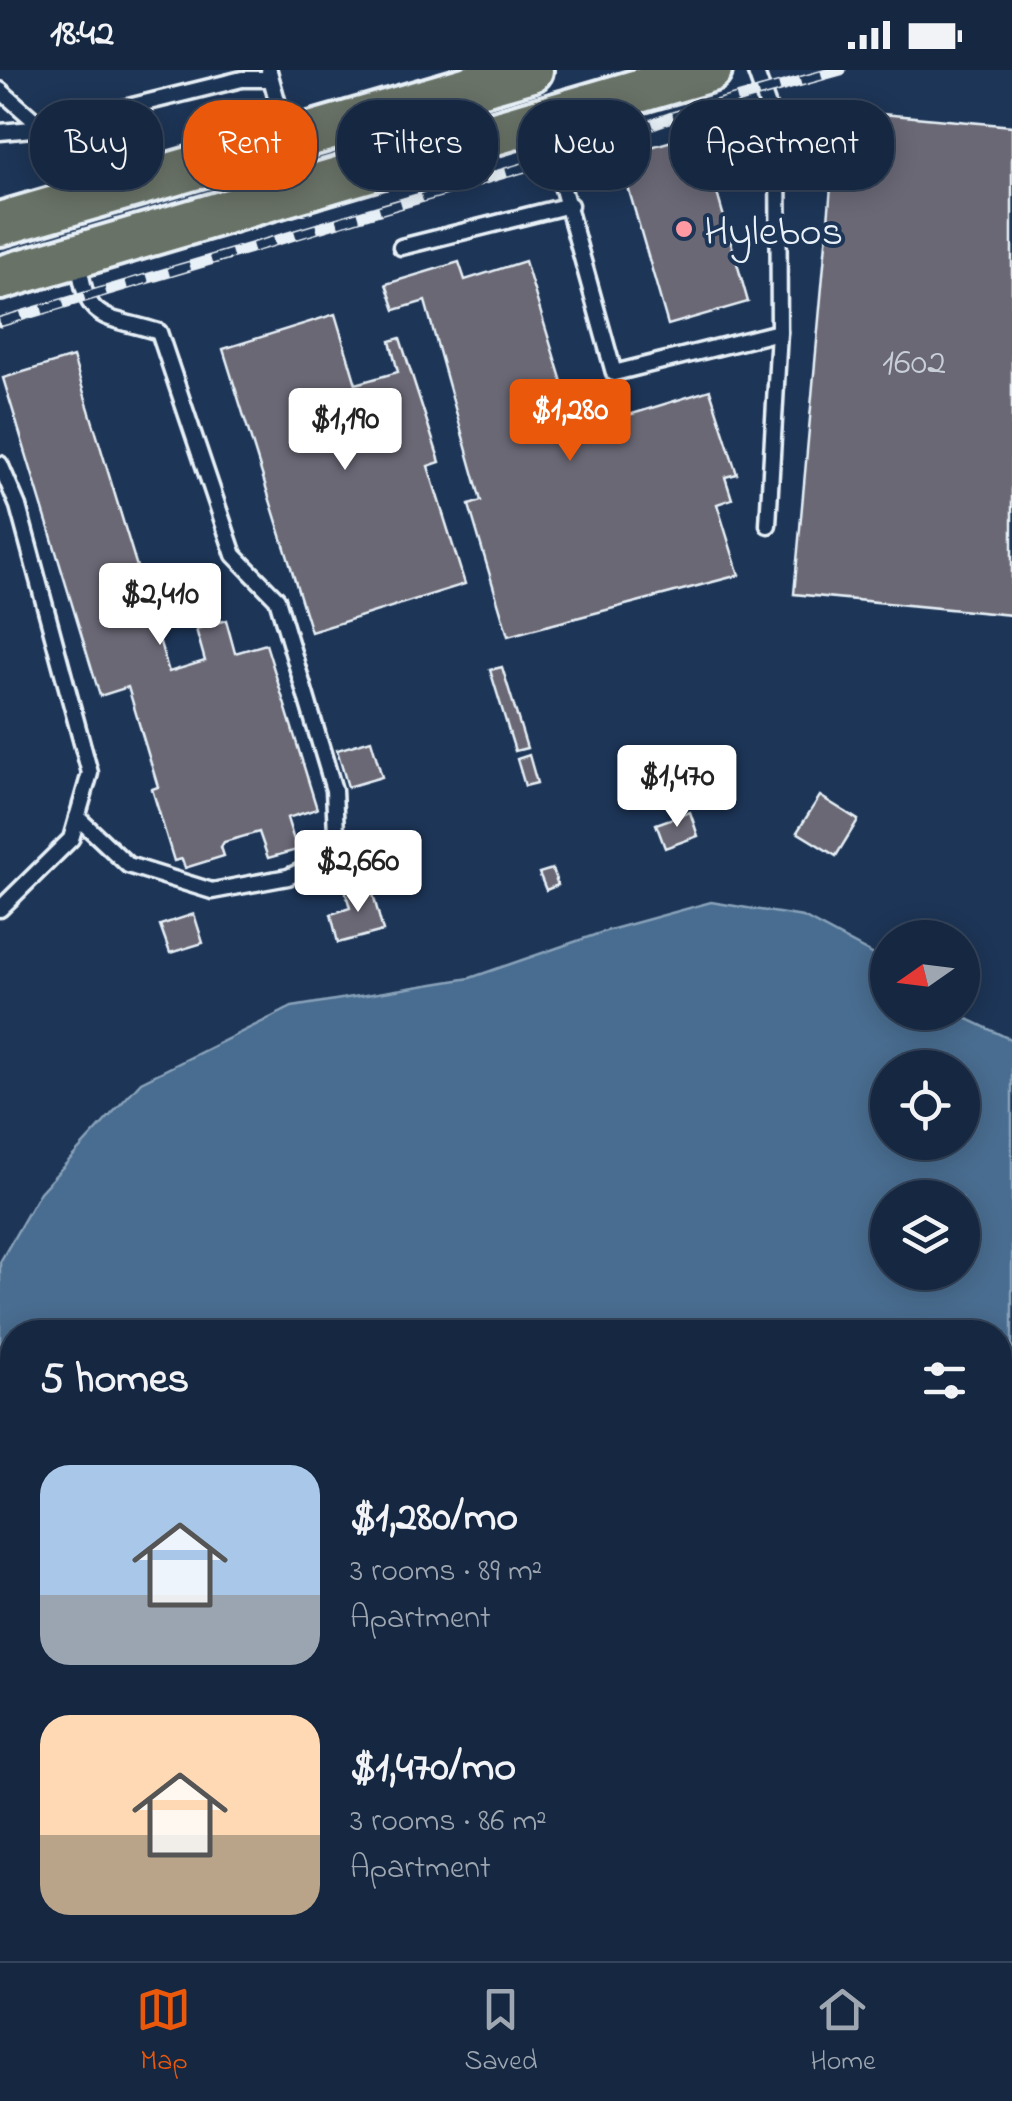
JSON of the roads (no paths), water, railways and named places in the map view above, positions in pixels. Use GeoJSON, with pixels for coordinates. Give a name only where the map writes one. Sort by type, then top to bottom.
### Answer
{"type":"FeatureCollection","features":[{"type":"Feature","properties":{"kind":"main road"},"geometry":{"type":"LineString","coordinates":[[317,135],[531,70]]}},
{"type":"Feature","properties":{"kind":"main road"},"geometry":{"type":"LineString","coordinates":[[606,100],[710,70]]}},
{"type":"Feature","properties":{"kind":"main road"},"geometry":{"type":"LineString","coordinates":[[0,278],[518,125]]}},
{"type":"Feature","properties":{"kind":"main road"},"geometry":{"type":"LineString","coordinates":[[0,224],[183,173]]}},
{"type":"Feature","properties":{"kind":"lane"},"geometry":{"type":"LineString","coordinates":[[755,70],[778,135],[779,332],[768,526]]}},
{"type":"Feature","properties":{"kind":"lane"},"geometry":{"type":"LineString","coordinates":[[159,100],[269,74],[277,100]]}},
{"type":"Feature","properties":{"kind":"lane"},"geometry":{"type":"LineString","coordinates":[[0,90],[30,117]]}},
{"type":"Feature","properties":{"kind":"lane"},"geometry":{"type":"LineString","coordinates":[[0,132],[30,129]]}},
{"type":"Feature","properties":{"kind":"lane"},"geometry":{"type":"LineString","coordinates":[[565,190],[614,373],[779,332]]}},
{"type":"Feature","properties":{"kind":"lane"},"geometry":{"type":"LineString","coordinates":[[402,247],[570,205]]}},
{"type":"Feature","properties":{"kind":"lane"},"geometry":{"type":"LineString","coordinates":[[78,255],[83,298],[96,312],[158,332],[234,555],[278,599],[334,790],[336,833],[320,862],[288,877],[212,890],[128,866],[78,817]]}},
{"type":"Feature","properties":{"kind":"lane"},"geometry":{"type":"LineString","coordinates":[[0,464],[18,506],[90,773],[72,838],[0,909]]}},
{"type":"Feature","properties":{"kind":"water"},"geometry":{"type":"Polygon","coordinates":[[[711,902],[803,917],[870,953],[870,1030],[980,1030],[980,1025],[1012,1040],[1012,1320],[0,1320],[0,1262],[40,1192],[141,1082],[292,1007],[470,978],[606,931],[711,902]]]}},
{"type":"Feature","properties":{"kind":"railway"},"geometry":{"type":"LineString","coordinates":[[0,322],[556,158],[675,116],[841,70]]}},
{"type":"Feature","properties":{"kind":"place","name":"Hylebos"},"geometry":{"type":"Point","coordinates":[684,229]}}]}
